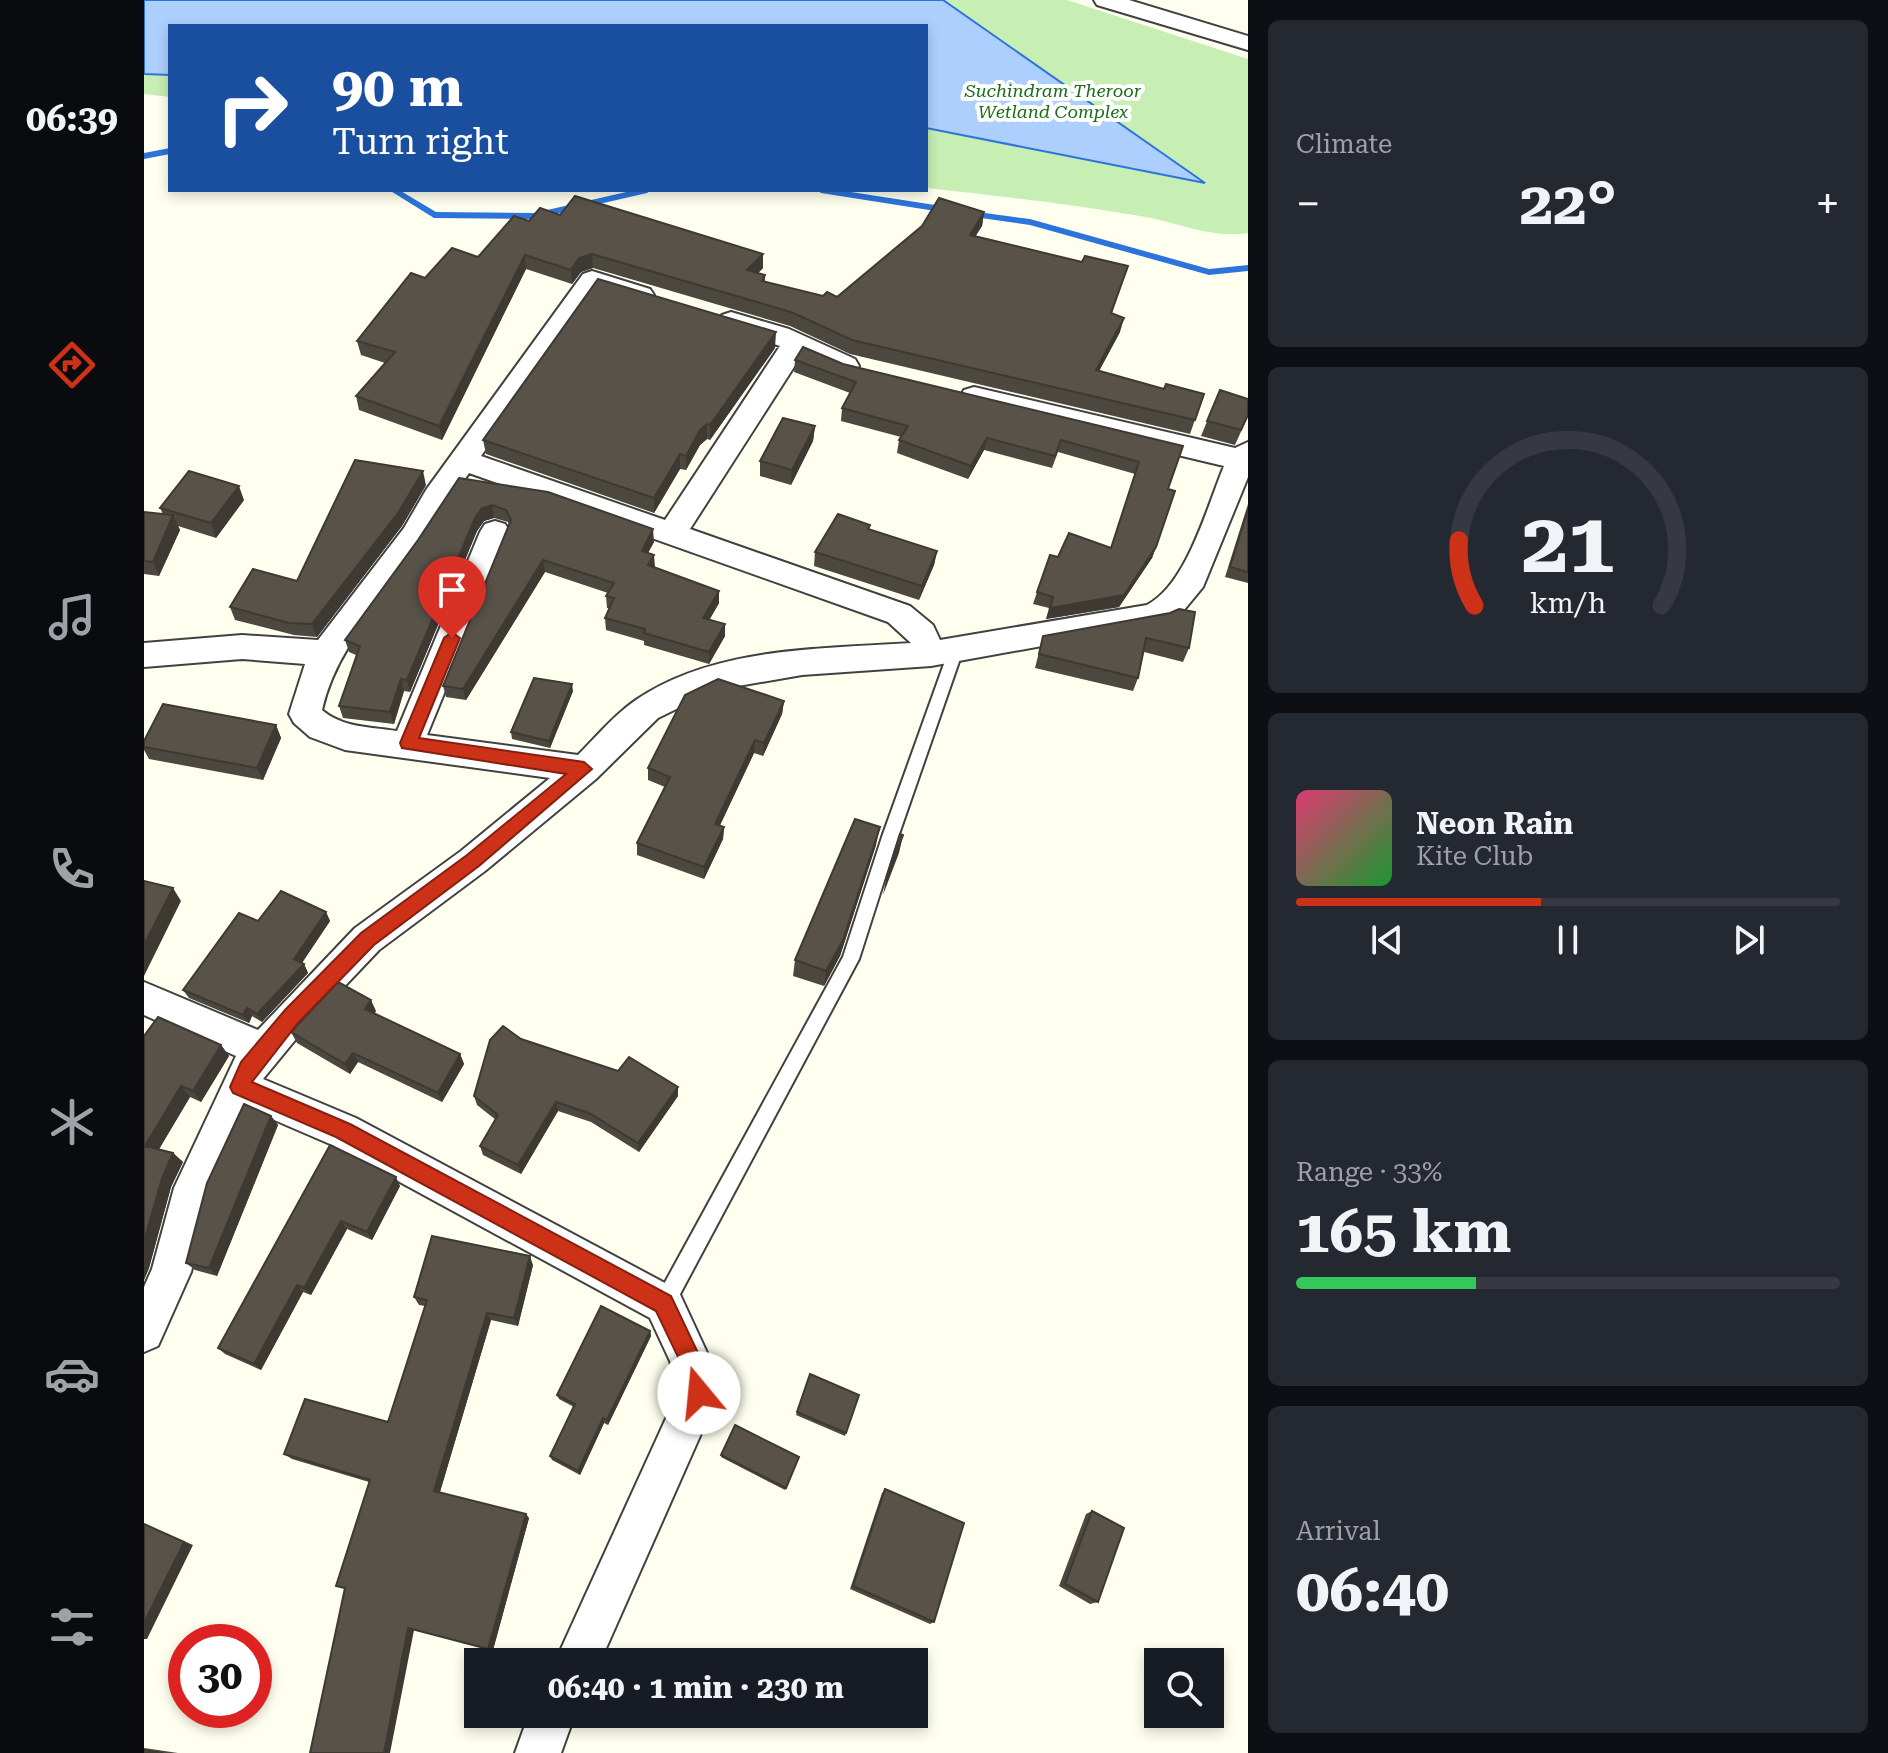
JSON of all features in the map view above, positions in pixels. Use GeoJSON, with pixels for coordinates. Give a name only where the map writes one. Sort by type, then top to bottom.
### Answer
{"type":"FeatureCollection","features":[{"type":"Feature","properties":{"kind":"street"},"geometry":{"type":"LineString","coordinates":[[1105,0],[1248,43]]}},
{"type":"Feature","properties":{"kind":"street"},"geometry":{"type":"LineString","coordinates":[[584,769],[408,743],[345,737],[312,722],[305,714],[307,697],[324,653],[414,536],[436,498],[592,280],[664,301]]}},
{"type":"Feature","properties":{"kind":"street"},"geometry":{"type":"LineString","coordinates":[[708,314],[780,335],[842,365],[868,372]]}},
{"type":"Feature","properties":{"kind":"street"},"geometry":{"type":"LineString","coordinates":[[672,533],[795,344]]}},
{"type":"Feature","properties":{"kind":"street"},"geometry":{"type":"LineString","coordinates":[[144,1332],[171,1272],[197,1178],[248,1069],[263,1050],[367,939],[473,861],[584,769],[647,709],[709,678],[802,663],[943,652],[1153,616],[1179,598],[1195,573],[1245,456],[955,392]]}},
{"type":"Feature","properties":{"kind":"street"},"geometry":{"type":"LineString","coordinates":[[463,460],[899,614],[943,652]]}},
{"type":"Feature","properties":{"kind":"street"},"geometry":{"type":"LineString","coordinates":[[408,743],[495,532]]}},
{"type":"Feature","properties":{"kind":"street"},"geometry":{"type":"LineString","coordinates":[[144,655],[242,647],[324,653]]}},
{"type":"Feature","properties":{"kind":"street"},"geometry":{"type":"LineString","coordinates":[[144,998],[263,1050]]}},
{"type":"Feature","properties":{"kind":"street"},"geometry":{"type":"LineString","coordinates":[[240,1087],[343,1131],[664,1304],[689,1357],[699,1393],[583,1648]]}},
{"type":"Feature","properties":{"kind":"street"},"geometry":{"type":"LineString","coordinates":[[538,1753],[547,1728]]}},
{"type":"Feature","properties":{"kind":"lane"},"geometry":{"type":"LineString","coordinates":[[664,1304],[851,959],[943,652]]}},
{"type":"Feature","properties":{"kind":"green space","name":"Suchindram Theroor Wetland Complex"},"geometry":{"type":"Polygon","coordinates":[[[144,0],[1067,0],[1248,59],[1248,233],[1222,234],[1119,212],[928,188],[928,24],[168,24],[168,97],[144,94],[144,0]]]}},
{"type":"Feature","properties":{"kind":"water"},"geometry":{"type":"Polygon","coordinates":[[[144,0],[943,0],[1205,183],[928,128],[928,24],[168,24],[168,75],[144,74],[144,0]]]}},
{"type":"Feature","properties":{"kind":"building"},"geometry":{"type":"Polygon","coordinates":[[[575,196],[763,254],[747,270],[765,275],[762,281],[823,296],[827,292],[837,297],[922,226],[939,198],[984,212],[970,235],[1082,262],[1085,256],[1128,266],[1111,313],[1124,318],[1096,370],[1164,389],[1166,384],[1204,394],[1195,420],[852,340],[791,312],[592,254],[579,258],[571,270],[525,255],[439,426],[356,396],[395,352],[357,341],[411,273],[425,278],[452,248],[478,257],[514,216],[529,221],[540,208],[560,215],[575,196]]]}},
{"type":"Feature","properties":{"kind":"building"},"geometry":{"type":"Polygon","coordinates":[[[598,279],[776,332],[710,425],[700,430],[686,456],[680,454],[654,498],[483,440],[598,279]]]}},
{"type":"Feature","properties":{"kind":"building"},"geometry":{"type":"Polygon","coordinates":[[[803,347],[843,364],[1183,446],[1168,489],[1175,491],[1156,547],[1124,595],[1050,608],[1053,597],[1037,592],[1050,555],[1058,557],[1069,533],[1111,548],[1139,462],[1061,440],[1055,456],[987,438],[971,466],[899,440],[908,426],[842,408],[856,382],[795,360],[803,347]]]}},
{"type":"Feature","properties":{"kind":"building"},"geometry":{"type":"Polygon","coordinates":[[[1220,390],[1248,399],[1248,415],[1241,430],[1207,421],[1220,390]]]}},
{"type":"Feature","properties":{"kind":"building"},"geometry":{"type":"Polygon","coordinates":[[[783,418],[815,426],[792,470],[760,461],[783,418]]]}},
{"type":"Feature","properties":{"kind":"building"},"geometry":{"type":"Polygon","coordinates":[[[355,460],[423,471],[398,513],[312,624],[289,623],[230,607],[253,569],[297,581],[355,460]]]}},
{"type":"Feature","properties":{"kind":"building"},"geometry":{"type":"Polygon","coordinates":[[[189,471],[239,486],[211,523],[160,508],[189,471]]]}},
{"type":"Feature","properties":{"kind":"building"},"geometry":{"type":"Polygon","coordinates":[[[459,478],[548,492],[653,529],[642,551],[654,555],[648,565],[719,591],[703,618],[725,624],[709,652],[605,618],[614,598],[606,596],[614,583],[543,560],[463,689],[443,686],[511,520],[506,510],[492,505],[482,508],[475,518],[407,680],[401,679],[390,712],[339,706],[360,646],[345,640],[459,478]]]}},
{"type":"Feature","properties":{"kind":"building"},"geometry":{"type":"Polygon","coordinates":[[[1248,509],[1248,572],[1230,567],[1248,509]]]}},
{"type":"Feature","properties":{"kind":"building"},"geometry":{"type":"Polygon","coordinates":[[[144,512],[173,515],[153,562],[144,561],[144,512]]]}},
{"type":"Feature","properties":{"kind":"building"},"geometry":{"type":"Polygon","coordinates":[[[838,514],[870,525],[868,529],[937,551],[922,586],[815,552],[838,514]]]}},
{"type":"Feature","properties":{"kind":"building"},"geometry":{"type":"Polygon","coordinates":[[[1179,609],[1195,612],[1189,648],[1146,638],[1138,678],[1039,654],[1043,636],[1179,609]]]}},
{"type":"Feature","properties":{"kind":"building"},"geometry":{"type":"Polygon","coordinates":[[[534,678],[572,684],[549,741],[511,732],[534,678]]]}},
{"type":"Feature","properties":{"kind":"building"},"geometry":{"type":"Polygon","coordinates":[[[718,679],[784,701],[764,743],[755,740],[715,824],[724,827],[704,867],[637,843],[670,777],[648,768],[685,695],[718,679]]]}},
{"type":"Feature","properties":{"kind":"building"},"geometry":{"type":"Polygon","coordinates":[[[163,704],[276,725],[257,768],[144,747],[144,741],[163,704]]]}},
{"type":"Feature","properties":{"kind":"building"},"geometry":{"type":"Polygon","coordinates":[[[855,819],[880,827],[843,940],[826,971],[795,960],[855,819]]]}},
{"type":"Feature","properties":{"kind":"building"},"geometry":{"type":"Polygon","coordinates":[[[900,834],[903,835],[886,879],[900,834]]]}},
{"type":"Feature","properties":{"kind":"building"},"geometry":{"type":"Polygon","coordinates":[[[144,881],[173,888],[144,945],[144,881]]]}},
{"type":"Feature","properties":{"kind":"building"},"geometry":{"type":"Polygon","coordinates":[[[281,891],[326,912],[294,959],[304,964],[257,1014],[247,1008],[243,1015],[183,990],[239,913],[258,921],[281,891]]]}},
{"type":"Feature","properties":{"kind":"building"},"geometry":{"type":"Polygon","coordinates":[[[338,982],[371,1000],[365,1009],[460,1054],[438,1093],[353,1053],[345,1064],[291,1032],[338,982]]]}},
{"type":"Feature","properties":{"kind":"building"},"geometry":{"type":"Polygon","coordinates":[[[158,1017],[221,1045],[193,1091],[181,1086],[145,1146],[173,1153],[162,1178],[144,1242],[144,1036],[158,1017]]]}},
{"type":"Feature","properties":{"kind":"building"},"geometry":{"type":"Polygon","coordinates":[[[503,1026],[521,1039],[618,1071],[629,1057],[678,1087],[638,1143],[589,1113],[556,1102],[518,1165],[480,1146],[498,1115],[474,1096],[490,1040],[503,1026]]]}},
{"type":"Feature","properties":{"kind":"building"},"geometry":{"type":"Polygon","coordinates":[[[244,1104],[271,1116],[209,1268],[186,1263],[207,1183],[244,1104]]]}},
{"type":"Feature","properties":{"kind":"building"},"geometry":{"type":"Polygon","coordinates":[[[330,1145],[396,1177],[367,1232],[341,1221],[304,1288],[297,1285],[254,1364],[218,1348],[330,1145]]]}},
{"type":"Feature","properties":{"kind":"building"},"geometry":{"type":"Polygon","coordinates":[[[432,1236],[530,1256],[514,1318],[487,1313],[434,1491],[526,1514],[488,1648],[408,1628],[384,1753],[310,1753],[345,1588],[336,1586],[370,1480],[284,1454],[305,1399],[388,1422],[427,1300],[414,1297],[432,1236]]]}},
{"type":"Feature","properties":{"kind":"building"},"geometry":{"type":"Polygon","coordinates":[[[601,1306],[650,1331],[607,1420],[603,1418],[578,1471],[550,1456],[575,1404],[557,1395],[601,1306]]]}},
{"type":"Feature","properties":{"kind":"building"},"geometry":{"type":"Polygon","coordinates":[[[810,1374],[859,1395],[846,1433],[797,1412],[810,1374]]]}},
{"type":"Feature","properties":{"kind":"building"},"geometry":{"type":"Polygon","coordinates":[[[735,1425],[799,1457],[786,1488],[721,1455],[735,1425]]]}},
{"type":"Feature","properties":{"kind":"building"},"geometry":{"type":"Polygon","coordinates":[[[885,1489],[964,1523],[934,1622],[853,1586],[885,1489]]]}},
{"type":"Feature","properties":{"kind":"building"},"geometry":{"type":"Polygon","coordinates":[[[1092,1511],[1124,1528],[1098,1602],[1065,1584],[1092,1511]]]}},
{"type":"Feature","properties":{"kind":"building"},"geometry":{"type":"Polygon","coordinates":[[[144,1524],[184,1542],[144,1623],[144,1524]]]}},
{"type":"Feature","properties":{"kind":"waterway"},"geometry":{"type":"LineString","coordinates":[[144,156],[168,151]]}},
{"type":"Feature","properties":{"kind":"waterway"},"geometry":{"type":"LineString","coordinates":[[396,192],[434,215],[534,216],[638,192]]}},
{"type":"Feature","properties":{"kind":"waterway"},"geometry":{"type":"LineString","coordinates":[[834,192],[948,210]]}},
{"type":"Feature","properties":{"kind":"waterway"},"geometry":{"type":"LineString","coordinates":[[970,214],[1030,222],[1209,272],[1248,268]]}},
{"type":"Feature","properties":{"kind":"route"},"geometry":{"type":"LineString","coordinates":[[452,638],[408,743],[584,769],[473,861],[367,939],[292,1016],[248,1069],[240,1087],[343,1131],[664,1304],[689,1357],[699,1393]]}}]}
